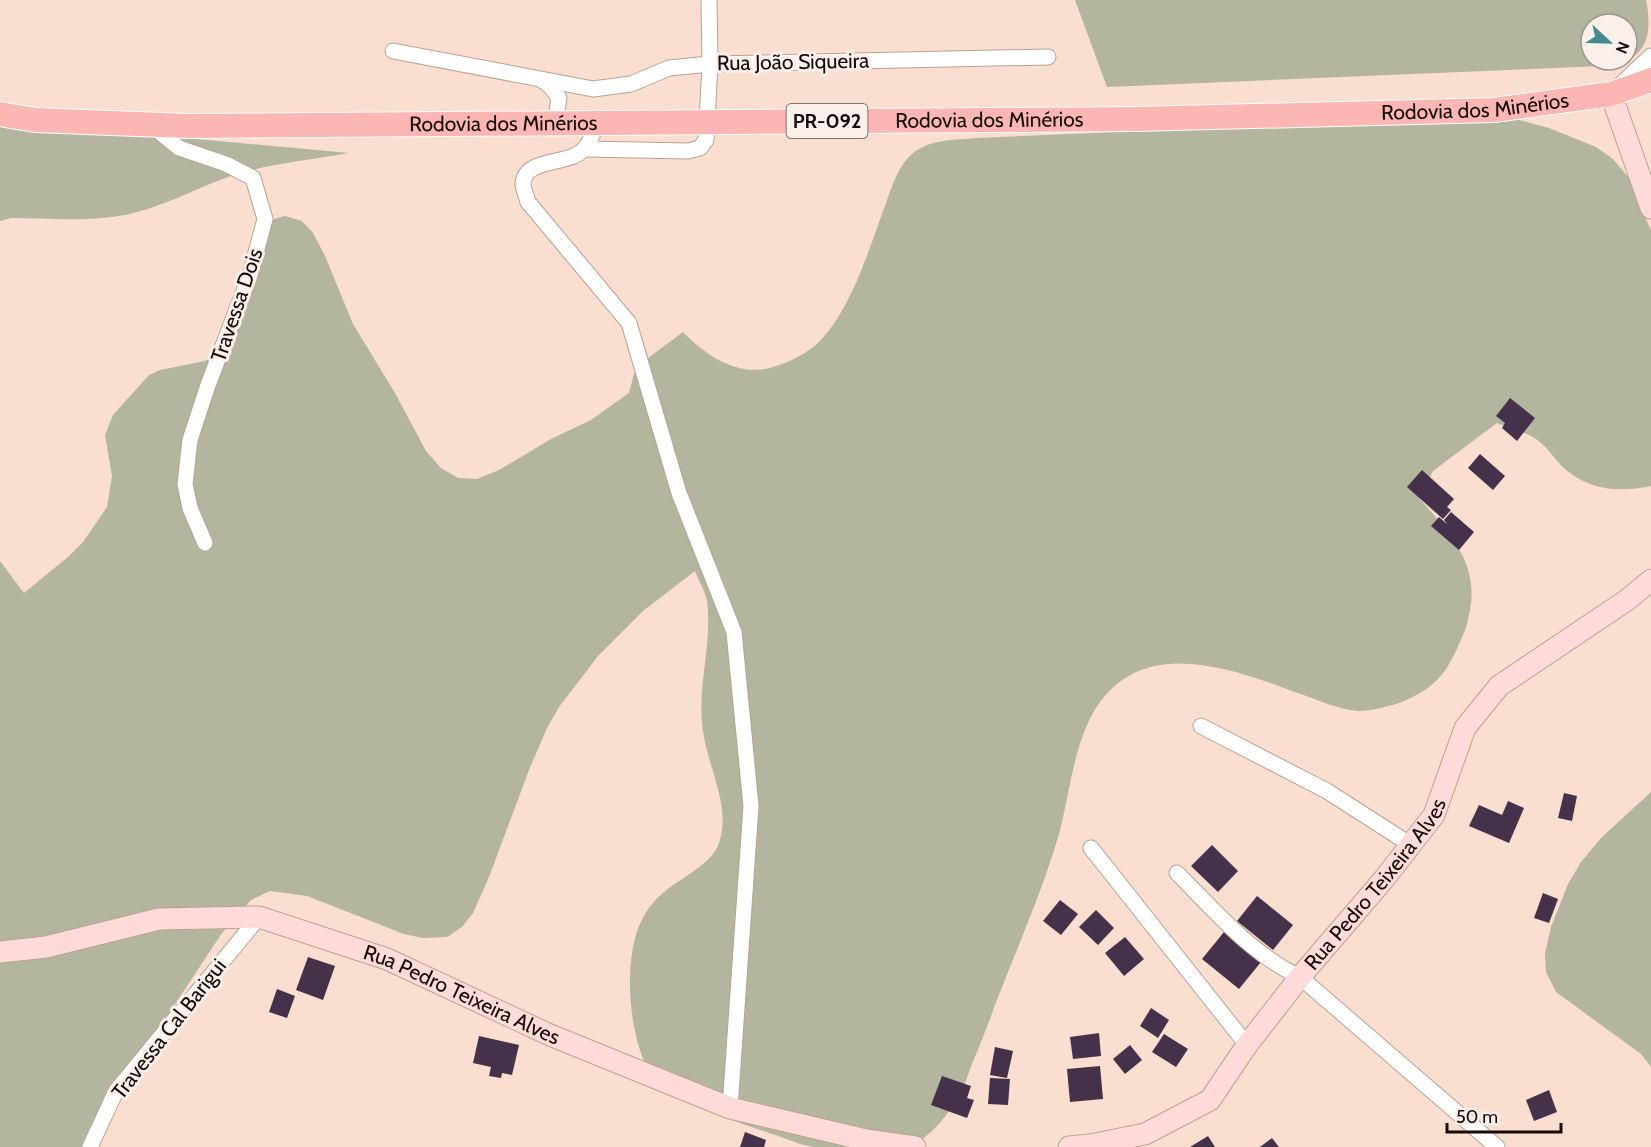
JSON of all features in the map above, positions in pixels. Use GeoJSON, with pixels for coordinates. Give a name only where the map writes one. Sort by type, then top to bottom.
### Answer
{"type":"FeatureCollection","features":[{"type":"Feature","properties":{"kind":"main road","name":"Rodovia dos Minérios"},"geometry":{"type":"LineString","coordinates":[[0,114],[35,120],[151,125],[1136,119],[1494,110],[1611,94],[1651,80]]}},
{"type":"Feature","properties":{"kind":"street"},"geometry":{"type":"LineString","coordinates":[[585,149],[688,151],[700,148],[706,140],[708,122],[709,0]]}},
{"type":"Feature","properties":{"kind":"street","name":"Rua João Siqueira"},"geometry":{"type":"LineString","coordinates":[[393,51],[593,89],[631,84],[669,68],[710,64],[1048,57]]}},
{"type":"Feature","properties":{"kind":"street"},"geometry":{"type":"LineString","coordinates":[[1651,56],[1611,94],[1651,208]]}},
{"type":"Feature","properties":{"kind":"street"},"geometry":{"type":"LineString","coordinates":[[542,80],[559,98],[555,124]]}},
{"type":"Feature","properties":{"kind":"street"},"geometry":{"type":"LineString","coordinates":[[597,122],[585,149],[569,160],[538,165],[528,171],[523,184],[528,202],[629,323],[679,493],[734,632],[751,806],[729,1108]]}},
{"type":"Feature","properties":{"kind":"street","name":"Travessa Dois"},"geometry":{"type":"LineString","coordinates":[[151,125],[179,148],[226,164],[253,178],[265,219],[250,275],[190,440],[185,484],[190,508],[205,543]]}},
{"type":"Feature","properties":{"kind":"street","name":"Rua Pedro Teixeira Alves"},"geometry":{"type":"LineString","coordinates":[[1083,1146],[1124,1143],[1210,1100],[1247,1045],[1300,977],[1384,879],[1434,815],[1465,728],[1499,686],[1627,600],[1651,580]]}},
{"type":"Feature","properties":{"kind":"street"},"geometry":{"type":"LineString","coordinates":[[1201,726],[1327,791],[1411,845]]}},
{"type":"Feature","properties":{"kind":"street"},"geometry":{"type":"LineString","coordinates":[[1091,848],[1247,1045]]}},
{"type":"Feature","properties":{"kind":"street"},"geometry":{"type":"LineString","coordinates":[[1178,873],[1234,930],[1279,967],[1300,977],[1497,1147]]}},
{"type":"Feature","properties":{"kind":"street","name":"Rua Pedro Teixeira Alves"},"geometry":{"type":"LineString","coordinates":[[0,952],[46,947],[159,919],[259,917],[387,959],[550,1035],[729,1108],[866,1140],[915,1147]]}},
{"type":"Feature","properties":{"kind":"street","name":"Travessa Cal Barigui"},"geometry":{"type":"LineString","coordinates":[[90,1147],[116,1091],[259,917]]}},
{"type":"Feature","properties":{"kind":"green space"},"geometry":{"type":"Polygon","coordinates":[[[1075,0],[1646,0],[1647,36],[1640,51],[1639,12],[1579,12],[1579,67],[1107,87],[1075,0]]]}},
{"type":"Feature","properties":{"kind":"green space"},"geometry":{"type":"Polygon","coordinates":[[[1486,116],[1512,118],[1549,128],[1596,147],[1613,159],[1630,179],[1651,231],[1651,486],[1619,489],[1599,487],[1579,479],[1565,469],[1536,439],[1497,423],[1433,471],[1419,498],[1459,548],[1470,577],[1472,593],[1470,610],[1464,632],[1442,675],[1426,689],[1399,703],[1368,710],[1351,710],[1259,679],[1214,667],[1191,664],[1169,664],[1147,668],[1127,677],[1110,691],[1096,707],[1086,727],[1052,856],[963,1087],[944,1118],[925,1137],[909,1147],[814,1147],[800,1144],[735,1121],[661,1086],[651,1074],[640,1050],[630,996],[631,963],[637,931],[647,911],[660,895],[708,860],[715,852],[722,830],[721,803],[704,737],[702,720],[708,635],[707,601],[695,571],[643,611],[598,656],[559,707],[547,728],[529,770],[489,877],[473,913],[462,927],[447,937],[423,938],[404,934],[307,896],[270,891],[251,900],[222,933],[81,1147],[0,1147],[0,561],[24,593],[83,542],[107,507],[112,476],[105,435],[113,415],[149,375],[160,370],[205,361],[216,353],[271,220],[285,216],[302,221],[313,233],[353,324],[395,393],[426,451],[441,468],[458,478],[477,479],[499,470],[551,439],[591,420],[629,393],[634,374],[644,361],[683,332],[714,357],[738,368],[750,370],[781,364],[812,348],[837,319],[857,281],[899,171],[911,155],[925,146],[942,141],[976,138],[1486,116]]]}},
{"type":"Feature","properties":{"kind":"green space"},"geometry":{"type":"Polygon","coordinates":[[[0,121],[349,153],[242,173],[152,208],[125,215],[83,219],[11,218],[0,221],[0,121]]]}},
{"type":"Feature","properties":{"kind":"green space"},"geometry":{"type":"Polygon","coordinates":[[[1651,792],[1651,1067],[1641,1054],[1556,992],[1546,972],[1545,953],[1551,927],[1568,884],[1581,862],[1602,837],[1651,792]]]}},
{"type":"Feature","properties":{"kind":"building"},"geometry":{"type":"Polygon","coordinates":[[[1510,398],[1535,418],[1517,441],[1502,428],[1505,423],[1496,416],[1510,398]]]}},
{"type":"Feature","properties":{"kind":"building"},"geometry":{"type":"Polygon","coordinates":[[[1480,454],[1505,476],[1493,490],[1468,468],[1480,454]]]}},
{"type":"Feature","properties":{"kind":"building"},"geometry":{"type":"Polygon","coordinates":[[[1422,470],[1454,499],[1447,507],[1451,510],[1443,519],[1407,487],[1422,470]]]}},
{"type":"Feature","properties":{"kind":"building"},"geometry":{"type":"Polygon","coordinates":[[[1451,512],[1474,532],[1459,550],[1431,526],[1439,517],[1447,524],[1444,520],[1451,512]]]}},
{"type":"Feature","properties":{"kind":"building"},"geometry":{"type":"Polygon","coordinates":[[[1564,793],[1577,796],[1572,821],[1558,818],[1564,793]]]}},
{"type":"Feature","properties":{"kind":"building"},"geometry":{"type":"Polygon","coordinates":[[[1508,801],[1524,808],[1509,843],[1469,826],[1479,805],[1502,815],[1508,801]]]}},
{"type":"Feature","properties":{"kind":"building"},"geometry":{"type":"Polygon","coordinates":[[[1212,845],[1238,871],[1218,892],[1191,866],[1212,845]]]}},
{"type":"Feature","properties":{"kind":"building"},"geometry":{"type":"Polygon","coordinates":[[[1543,893],[1558,899],[1549,923],[1534,918],[1543,893]]]}},
{"type":"Feature","properties":{"kind":"building"},"geometry":{"type":"Polygon","coordinates":[[[1257,896],[1293,925],[1273,950],[1237,921],[1257,896]]]}},
{"type":"Feature","properties":{"kind":"building"},"geometry":{"type":"Polygon","coordinates":[[[1060,900],[1078,914],[1061,935],[1043,921],[1060,900]]]}},
{"type":"Feature","properties":{"kind":"building"},"geometry":{"type":"Polygon","coordinates":[[[1096,910],[1114,928],[1098,945],[1079,927],[1096,910]]]}},
{"type":"Feature","properties":{"kind":"building"},"geometry":{"type":"Polygon","coordinates":[[[1224,932],[1261,962],[1239,989],[1202,959],[1224,932]]]}},
{"type":"Feature","properties":{"kind":"building"},"geometry":{"type":"Polygon","coordinates":[[[1125,937],[1144,959],[1124,976],[1105,953],[1125,937]]]}},
{"type":"Feature","properties":{"kind":"building"},"geometry":{"type":"Polygon","coordinates":[[[308,957],[335,966],[323,1000],[296,990],[308,957]]]}},
{"type":"Feature","properties":{"kind":"building"},"geometry":{"type":"Polygon","coordinates":[[[277,989],[295,996],[287,1018],[269,1012],[277,989]]]}},
{"type":"Feature","properties":{"kind":"building"},"geometry":{"type":"Polygon","coordinates":[[[1151,1008],[1169,1020],[1158,1038],[1140,1026],[1151,1008]]]}},
{"type":"Feature","properties":{"kind":"building"},"geometry":{"type":"Polygon","coordinates":[[[1099,1033],[1101,1056],[1073,1059],[1070,1037],[1099,1033]]]}},
{"type":"Feature","properties":{"kind":"building"},"geometry":{"type":"Polygon","coordinates":[[[1164,1034],[1188,1049],[1176,1067],[1152,1052],[1164,1034]]]}},
{"type":"Feature","properties":{"kind":"building"},"geometry":{"type":"Polygon","coordinates":[[[479,1036],[519,1045],[512,1075],[502,1073],[501,1078],[489,1076],[491,1067],[473,1063],[479,1036]]]}},
{"type":"Feature","properties":{"kind":"building"},"geometry":{"type":"Polygon","coordinates":[[[1130,1045],[1142,1060],[1125,1074],[1113,1059],[1130,1045]]]}},
{"type":"Feature","properties":{"kind":"building"},"geometry":{"type":"Polygon","coordinates":[[[995,1047],[1013,1051],[1007,1078],[990,1075],[995,1047]]]}},
{"type":"Feature","properties":{"kind":"building"},"geometry":{"type":"Polygon","coordinates":[[[1100,1066],[1103,1099],[1070,1102],[1067,1069],[1100,1066]]]}},
{"type":"Feature","properties":{"kind":"building"},"geometry":{"type":"Polygon","coordinates":[[[942,1076],[971,1086],[967,1098],[974,1100],[967,1118],[931,1105],[942,1076]]]}},
{"type":"Feature","properties":{"kind":"building"},"geometry":{"type":"Polygon","coordinates":[[[990,1078],[1010,1079],[1008,1105],[988,1104],[990,1078]]]}},
{"type":"Feature","properties":{"kind":"building"},"geometry":{"type":"Polygon","coordinates":[[[1549,1090],[1557,1112],[1534,1121],[1526,1100],[1549,1090]]]}},
{"type":"Feature","properties":{"kind":"building"},"geometry":{"type":"Polygon","coordinates":[[[745,1132],[766,1140],[764,1147],[740,1147],[745,1132]]]}},
{"type":"Feature","properties":{"kind":"building"},"geometry":{"type":"Polygon","coordinates":[[[1208,1136],[1215,1147],[1190,1147],[1208,1136]]]}},
{"type":"Feature","properties":{"kind":"building"},"geometry":{"type":"Polygon","coordinates":[[[1272,1138],[1279,1147],[1260,1147],[1272,1138]]]}}]}
